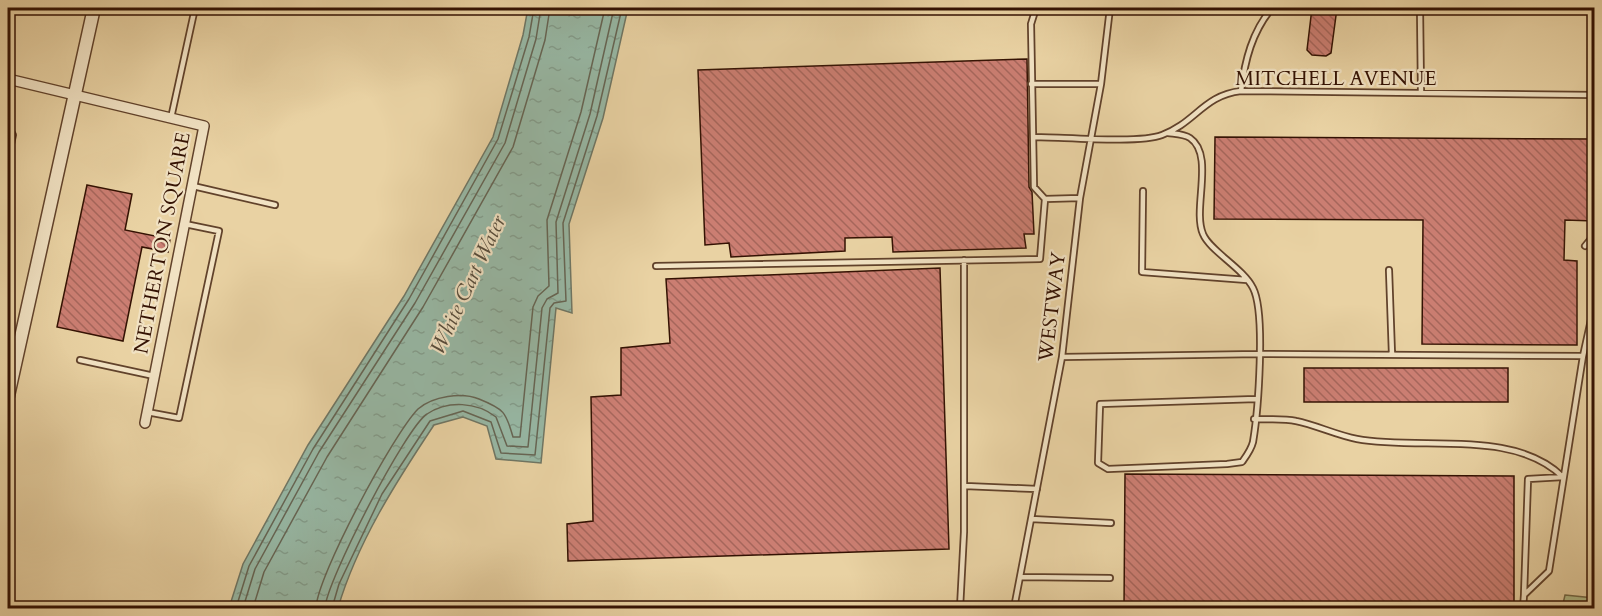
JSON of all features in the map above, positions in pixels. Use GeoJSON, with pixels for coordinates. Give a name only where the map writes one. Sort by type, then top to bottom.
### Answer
{"type":"FeatureCollection","features":[{"type":"Feature","properties":{"kind":"street"},"geometry":{"type":"LineString","coordinates":[[8,396],[94,8]]}},
{"type":"Feature","properties":{"kind":"street","name":"NETHERTON SQUARE"},"geometry":{"type":"LineString","coordinates":[[8,79],[204,126],[145,423]]}},
{"type":"Feature","properties":{"kind":"lane"},"geometry":{"type":"LineString","coordinates":[[171,118],[195,8]]}},
{"type":"Feature","properties":{"kind":"lane"},"geometry":{"type":"LineString","coordinates":[[656,266],[1040,259],[1045,199],[1034,187],[1031,24],[1036,8]]}},
{"type":"Feature","properties":{"kind":"lane","name":"WESTWAY"},"geometry":{"type":"LineString","coordinates":[[1014,609],[1062,357],[1080,198],[1101,84],[1110,8]]}},
{"type":"Feature","properties":{"kind":"lane"},"geometry":{"type":"LineString","coordinates":[[1241,91],[1244,68],[1256,31],[1272,8]]}},
{"type":"Feature","properties":{"kind":"lane"},"geometry":{"type":"LineString","coordinates":[[1420,8],[1421,93]]}},
{"type":"Feature","properties":{"kind":"lane"},"geometry":{"type":"LineString","coordinates":[[1032,84],[1101,84]]}},
{"type":"Feature","properties":{"kind":"lane","name":"MITCHELL AVENUE"},"geometry":{"type":"LineString","coordinates":[[1033,137],[1147,139],[1180,127],[1213,98],[1225,93],[1241,91],[1594,95]]}},
{"type":"Feature","properties":{"kind":"lane"},"geometry":{"type":"LineString","coordinates":[[8,126],[13,135],[8,158]]}},
{"type":"Feature","properties":{"kind":"lane"},"geometry":{"type":"LineString","coordinates":[[1168,133],[1188,136],[1198,145],[1202,163],[1203,235],[1247,280],[1253,288],[1260,309],[1259,354],[1256,399],[1254,419],[1253,442],[1242,462],[1108,469],[1098,464],[1100,404],[1256,399]]}},
{"type":"Feature","properties":{"kind":"lane"},"geometry":{"type":"LineString","coordinates":[[193,186],[275,205]]}},
{"type":"Feature","properties":{"kind":"lane"},"geometry":{"type":"LineString","coordinates":[[1143,190],[1142,272],[1247,280]]}},
{"type":"Feature","properties":{"kind":"lane"},"geometry":{"type":"LineString","coordinates":[[1045,199],[1080,198]]}},
{"type":"Feature","properties":{"kind":"lane"},"geometry":{"type":"LineString","coordinates":[[147,412],[178,418],[219,231],[185,224]]}},
{"type":"Feature","properties":{"kind":"lane"},"geometry":{"type":"LineString","coordinates":[[1585,246],[1594,235]]}},
{"type":"Feature","properties":{"kind":"lane"},"geometry":{"type":"LineString","coordinates":[[960,609],[965,486],[964,260]]}},
{"type":"Feature","properties":{"kind":"lane"},"geometry":{"type":"LineString","coordinates":[[1389,270],[1392,354]]}},
{"type":"Feature","properties":{"kind":"lane"},"geometry":{"type":"LineString","coordinates":[[1524,595],[1549,572],[1583,356],[1594,306]]}},
{"type":"Feature","properties":{"kind":"lane"},"geometry":{"type":"LineString","coordinates":[[1062,357],[1259,354],[1583,356]]}},
{"type":"Feature","properties":{"kind":"lane"},"geometry":{"type":"LineString","coordinates":[[80,360],[154,376]]}},
{"type":"Feature","properties":{"kind":"lane"},"geometry":{"type":"LineString","coordinates":[[1254,419],[1294,421],[1357,439],[1472,445],[1526,453],[1550,464],[1563,477]]}},
{"type":"Feature","properties":{"kind":"lane"},"geometry":{"type":"LineString","coordinates":[[1523,609],[1528,478],[1563,477]]}},
{"type":"Feature","properties":{"kind":"lane"},"geometry":{"type":"LineString","coordinates":[[965,486],[1037,489]]}},
{"type":"Feature","properties":{"kind":"lane"},"geometry":{"type":"LineString","coordinates":[[1031,519],[1112,524]]}},
{"type":"Feature","properties":{"kind":"lane"},"geometry":{"type":"LineString","coordinates":[[1020,577],[1110,578]]}},
{"type":"Feature","properties":{"kind":"green space"},"geometry":{"type":"Polygon","coordinates":[[[1565,595],[1594,598],[1594,608],[1562,608],[1565,595]]]}},
{"type":"Feature","properties":{"kind":"water","name":"White Cart Water"},"geometry":{"type":"Polygon","coordinates":[[[528,8],[628,8],[603,118],[569,224],[572,313],[556,308],[541,463],[496,459],[487,426],[463,417],[434,425],[379,514],[356,560],[338,608],[229,608],[243,564],[308,445],[404,296],[493,137],[523,35],[528,8]]]}},
{"type":"Feature","properties":{"kind":"building"},"geometry":{"type":"Polygon","coordinates":[[[1312,8],[1337,8],[1331,53],[1326,56],[1312,55],[1307,50],[1312,8]]]}},
{"type":"Feature","properties":{"kind":"building"},"geometry":{"type":"Polygon","coordinates":[[[1027,59],[1029,187],[1032,192],[1034,234],[1024,234],[1026,248],[893,252],[892,237],[845,238],[845,251],[731,257],[729,243],[705,245],[698,70],[1027,59]]]}},
{"type":"Feature","properties":{"kind":"building"},"geometry":{"type":"Polygon","coordinates":[[[1215,137],[1594,139],[1594,221],[1565,220],[1564,260],[1577,261],[1577,345],[1422,344],[1423,220],[1214,219],[1215,137]]]}},
{"type":"Feature","properties":{"kind":"building"},"geometry":{"type":"Polygon","coordinates":[[[87,185],[132,194],[125,230],[170,239],[168,252],[142,247],[123,341],[57,327],[87,185]]]}},
{"type":"Feature","properties":{"kind":"building"},"geometry":{"type":"Polygon","coordinates":[[[940,268],[949,549],[568,561],[567,524],[593,521],[591,397],[621,395],[621,348],[670,343],[666,279],[940,268]]]}},
{"type":"Feature","properties":{"kind":"building"},"geometry":{"type":"Polygon","coordinates":[[[1304,368],[1508,368],[1508,402],[1304,402],[1304,368]]]}},
{"type":"Feature","properties":{"kind":"building"},"geometry":{"type":"Polygon","coordinates":[[[1125,474],[1514,476],[1514,609],[1124,609],[1125,474]]]}}]}
